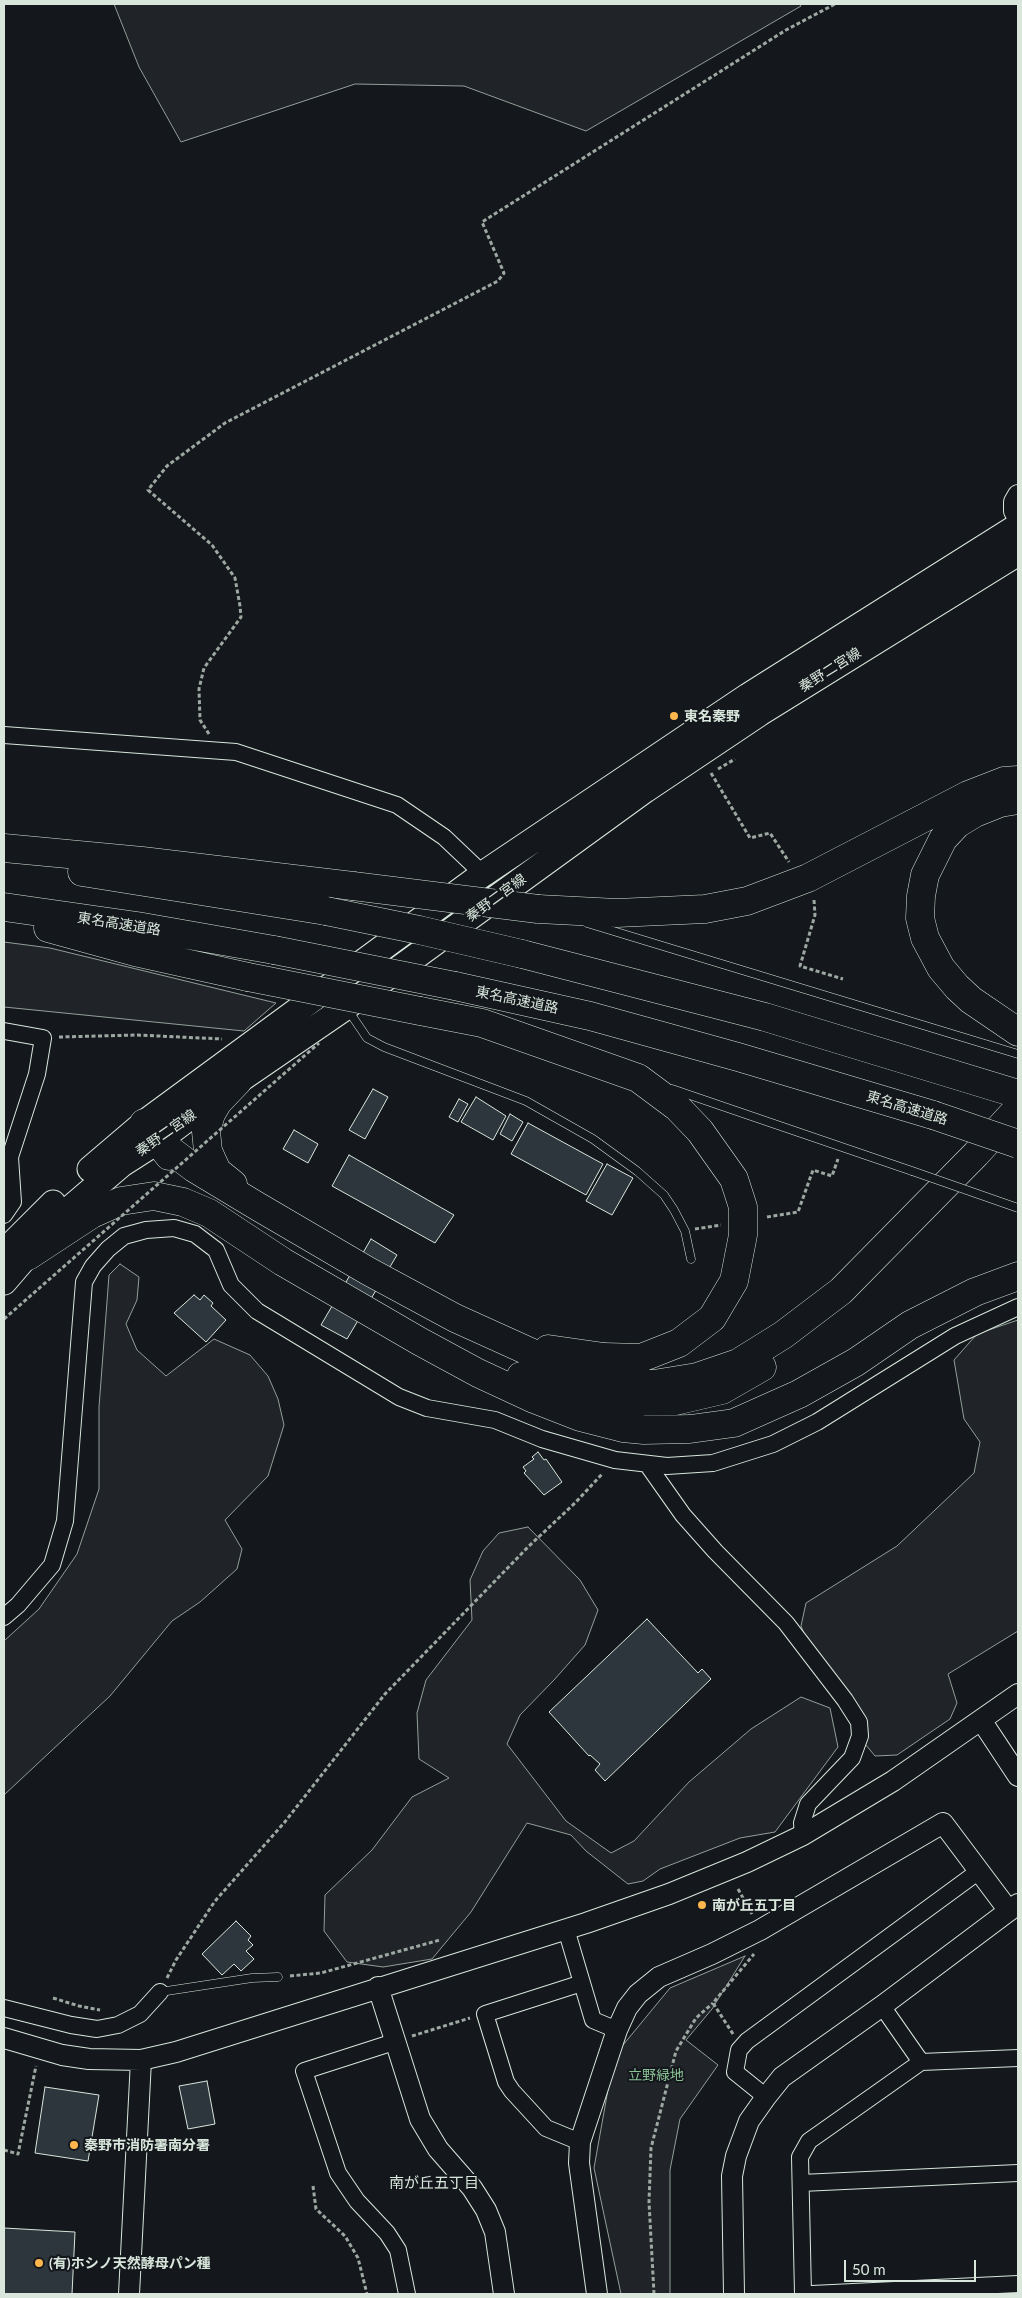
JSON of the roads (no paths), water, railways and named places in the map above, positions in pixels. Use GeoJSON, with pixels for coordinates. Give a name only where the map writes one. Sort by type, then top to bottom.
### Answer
{"type":"FeatureCollection","features":[{"type":"Feature","properties":{"kind":"highway"},"geometry":{"type":"LineString","coordinates":[[4,848],[142,861],[538,909],[617,913],[705,909],[747,901],[808,878],[968,794],[1004,781],[1018,780]]}},
{"type":"Feature","properties":{"kind":"highway"},"geometry":{"type":"LineString","coordinates":[[1006,1034],[941,968],[925,938],[920,918],[921,896],[925,875],[933,856],[943,839],[957,824],[975,813],[1000,803],[1018,800]]}},
{"type":"Feature","properties":{"kind":"highway"},"geometry":{"type":"LineString","coordinates":[[4,861],[326,911],[419,930],[522,954],[765,1017],[1018,1094]]}},
{"type":"Feature","properties":{"kind":"highway","name":"東名高速道路"},"geometry":{"type":"LineString","coordinates":[[4,907],[137,926],[274,950],[455,986],[590,1016],[738,1057],[933,1115],[1018,1144]]}},
{"type":"Feature","properties":{"kind":"highway"},"geometry":{"type":"LineString","coordinates":[[4,916],[135,952],[248,978],[482,1023],[638,1078],[677,1107],[715,1150],[734,1179],[743,1207],[743,1236],[734,1281],[712,1318],[678,1343],[642,1358],[604,1357],[512,1344]]}},
{"type":"Feature","properties":{"kind":"highway"},"geometry":{"type":"LineString","coordinates":[[238,1081],[218,1102],[211,1114],[206,1131],[208,1151],[217,1171],[257,1206]]}},
{"type":"Feature","properties":{"kind":"highway"},"geometry":{"type":"LineString","coordinates":[[151,1132],[194,1168],[386,1281],[455,1318],[570,1370],[610,1383],[654,1384],[697,1377],[738,1363],[783,1335],[841,1291],[976,1154],[1018,1108]]}},
{"type":"Feature","properties":{"kind":"highway"},"geometry":{"type":"LineString","coordinates":[[151,1132],[189,1180],[254,1239],[283,1262]]}},
{"type":"Feature","properties":{"kind":"highway"},"geometry":{"type":"LineString","coordinates":[[419,1341],[592,1398],[631,1402],[675,1401],[722,1390],[788,1352],[850,1303],[954,1203],[1018,1135]]}},
{"type":"Feature","properties":{"kind":"highway"},"geometry":{"type":"LineString","coordinates":[[16,1254],[122,1201],[154,1196],[169,1198],[196,1207],[283,1262],[419,1341],[506,1386],[580,1417],[623,1428],[644,1430],[690,1429],[734,1423],[799,1394],[856,1362],[910,1326],[975,1292],[1018,1276]]}},
{"type":"Feature","properties":{"kind":"main road","name":"秦野二宮線"},"geometry":{"type":"LineString","coordinates":[[4,1282],[16,1254],[122,1164],[151,1132],[484,874],[748,696],[1018,526]]}},
{"type":"Feature","properties":{"kind":"main road","name":"秦野二宮線"},"geometry":{"type":"LineString","coordinates":[[151,1132],[238,1081],[346,1006],[645,790],[760,713],[1018,553]]}},
{"type":"Feature","properties":{"kind":"street"},"geometry":{"type":"LineString","coordinates":[[1018,495],[1014,502],[1014,510],[1018,518]]}},
{"type":"Feature","properties":{"kind":"street"},"geometry":{"type":"LineString","coordinates":[[4,736],[236,752],[397,805],[444,837],[484,874]]}},
{"type":"Feature","properties":{"kind":"street"},"geometry":{"type":"LineString","coordinates":[[4,1032],[43,1038],[38,1074],[10,1156],[13,1202],[4,1214]]}},
{"type":"Feature","properties":{"kind":"street"},"geometry":{"type":"LineString","coordinates":[[4,1617],[18,1605],[52,1565],[65,1521],[84,1282],[93,1266],[108,1249],[124,1236],[146,1230],[174,1228],[195,1234],[216,1250],[231,1285],[257,1311],[399,1397],[427,1408],[494,1420],[542,1439],[615,1460],[667,1466],[713,1463],[773,1444],[817,1422],[955,1336],[1018,1307]]}},
{"type":"Feature","properties":{"kind":"street"},"geometry":{"type":"LineString","coordinates":[[647,1464],[696,1529],[786,1623],[846,1700],[859,1722],[860,1736],[852,1758],[808,1804],[802,1823],[803,1834]]}},
{"type":"Feature","properties":{"kind":"street"},"geometry":{"type":"LineString","coordinates":[[4,2038],[62,2056],[90,2059],[141,2060],[186,2049],[566,1929],[669,1894],[747,1862],[803,1834],[893,1781],[1018,1694]]}},
{"type":"Feature","properties":{"kind":"street"},"geometry":{"type":"LineString","coordinates":[[980,1720],[1018,1776]]}},
{"type":"Feature","properties":{"kind":"street"},"geometry":{"type":"LineString","coordinates":[[597,2294],[579,2163],[580,2142],[617,2030],[627,2008],[638,1994],[659,1976],[712,1954],[760,1930],[942,1823],[979,1871],[1014,1908],[782,2077],[766,2097],[749,2121],[740,2144],[732,2176],[734,2294]]}},
{"type":"Feature","properties":{"kind":"street"},"geometry":{"type":"LineString","coordinates":[[766,2097],[735,2072],[739,2050],[979,1871]]}},
{"type":"Feature","properties":{"kind":"street"},"geometry":{"type":"LineString","coordinates":[[566,1929],[593,2020],[617,2030]]}},
{"type":"Feature","properties":{"kind":"street"},"geometry":{"type":"LineString","coordinates":[[580,2142],[546,2128],[512,2091],[506,2082],[485,2014],[582,1983]]}},
{"type":"Feature","properties":{"kind":"street"},"geometry":{"type":"LineString","coordinates":[[378,1987],[400,2040],[420,2119],[438,2149],[472,2188],[486,2210],[495,2232],[504,2294]]}},
{"type":"Feature","properties":{"kind":"street"},"geometry":{"type":"LineString","coordinates":[[4,2008],[71,2025],[97,2028],[118,2025],[140,2014],[160,1992]]}},
{"type":"Feature","properties":{"kind":"street"},"geometry":{"type":"LineString","coordinates":[[882,2006],[921,2062]]}},
{"type":"Feature","properties":{"kind":"street"},"geometry":{"type":"LineString","coordinates":[[400,2040],[304,2071],[338,2172],[358,2201],[387,2233],[398,2250],[407,2294]]}},
{"type":"Feature","properties":{"kind":"street"},"geometry":{"type":"LineString","coordinates":[[803,2294],[800,2157],[809,2141],[921,2062],[1018,2058]]}},
{"type":"Feature","properties":{"kind":"street"},"geometry":{"type":"LineString","coordinates":[[129,2294],[141,2060]]}},
{"type":"Feature","properties":{"kind":"street"},"geometry":{"type":"LineString","coordinates":[[801,2183],[1018,2173]]}},
{"type":"Feature","properties":{"kind":"street"},"geometry":{"type":"LineString","coordinates":[[812,2294],[1018,2284]]}},
{"type":"Feature","properties":{"kind":"lane"},"geometry":{"type":"LineString","coordinates":[[538,909],[1006,1034],[1018,1054]]}},
{"type":"Feature","properties":{"kind":"lane"},"geometry":{"type":"LineString","coordinates":[[346,1006],[367,1038],[384,1047],[526,1101],[594,1139],[638,1171],[664,1194],[685,1231],[691,1259]]}},
{"type":"Feature","properties":{"kind":"lane"},"geometry":{"type":"LineString","coordinates":[[638,1078],[1018,1208]]}},
{"type":"Feature","properties":{"kind":"lane"},"geometry":{"type":"LineString","coordinates":[[160,1992],[252,1978],[278,1977]]}},
{"type":"Feature","properties":{"kind":"place","name":"東名秦野"},"geometry":{"type":"Point","coordinates":[674,716]}},
{"type":"Feature","properties":{"kind":"place","name":"南が丘五丁目"},"geometry":{"type":"Point","coordinates":[702,1905]}},
{"type":"Feature","properties":{"kind":"place","name":"秦野市消防署南分署"},"geometry":{"type":"Point","coordinates":[74,2145]}},
{"type":"Feature","properties":{"kind":"place","name":"(有)ホシノ天然酵母パン種"},"geometry":{"type":"Point","coordinates":[39,2263]}},
{"type":"Feature","properties":{"kind":"district","name":"南が丘五丁目"},"geometry":{"type":"Point","coordinates":[434,2183]}},
{"type":"Feature","properties":{"kind":"park label","name":"立野緑地"},"geometry":{"type":"Point","coordinates":[656,2075]}}]}
